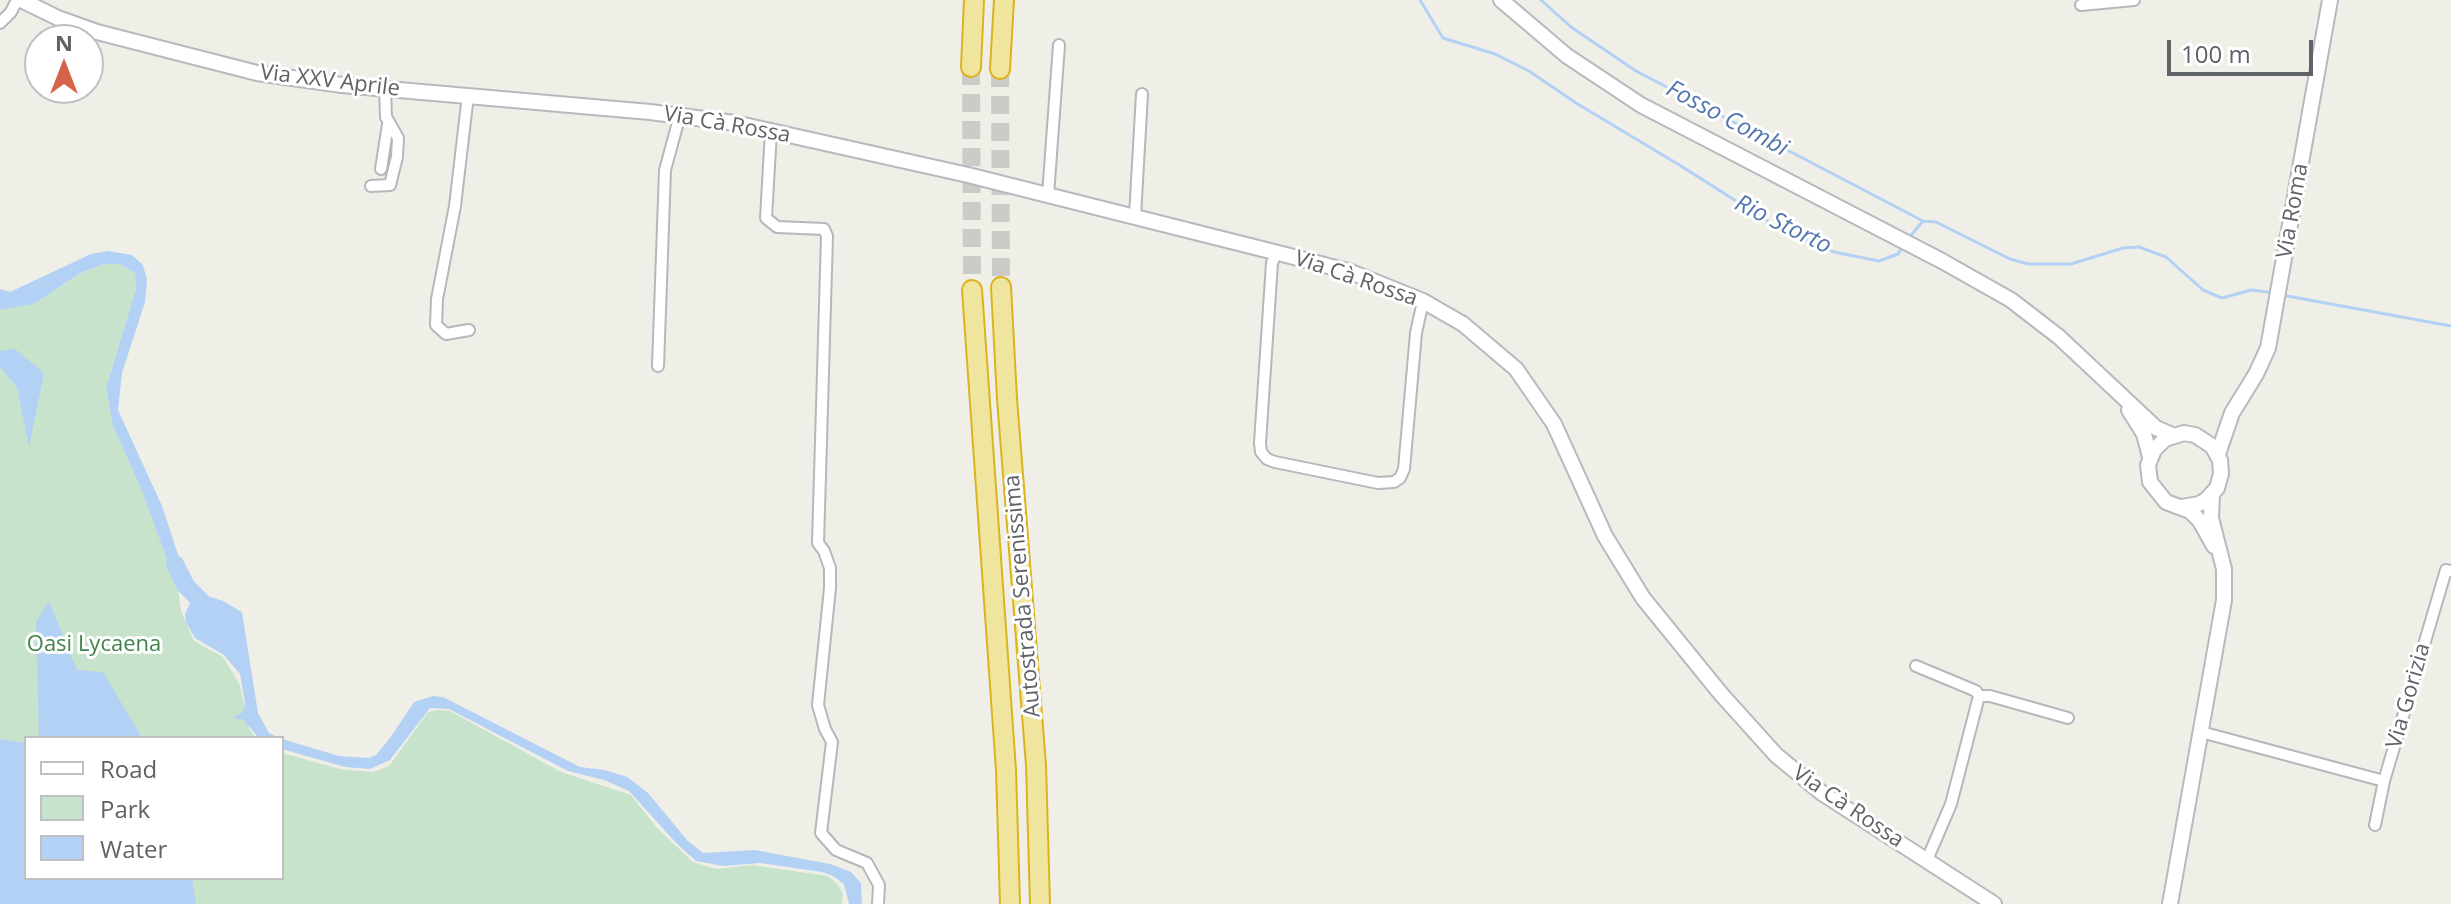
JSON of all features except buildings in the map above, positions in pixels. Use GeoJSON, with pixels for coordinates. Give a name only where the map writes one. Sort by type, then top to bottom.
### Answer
{"type":"FeatureCollection","features":[{"type":"Feature","properties":{"kind":"highway"},"geometry":{"type":"LineString","coordinates":[[971,67],[974,0]]}},
{"type":"Feature","properties":{"kind":"highway"},"geometry":{"type":"LineString","coordinates":[[1000,69],[1004,0]]}},
{"type":"Feature","properties":{"kind":"highway","name":"Autostrada Serenissima"},"geometry":{"type":"LineString","coordinates":[[1001,287],[1036,765],[1040,904]]}},
{"type":"Feature","properties":{"kind":"highway","name":"Autostrada Serenissima"},"geometry":{"type":"LineString","coordinates":[[972,290],[1006,770],[1010,904]]}},
{"type":"Feature","properties":{"kind":"main road","name":"Via XXV Aprile"},"geometry":{"type":"LineString","coordinates":[[19,0],[97,32],[257,73],[342,85],[650,112]]}},
{"type":"Feature","properties":{"kind":"main road"},"geometry":{"type":"LineString","coordinates":[[1501,0],[1567,56],[1641,105],[1988,286],[2030,314],[2156,428],[2172,435],[2195,435],[2205,433],[2232,413]]}},
{"type":"Feature","properties":{"kind":"main road","name":"Via Roma"},"geometry":{"type":"LineString","coordinates":[[2232,413],[2268,348],[2330,0]]}},
{"type":"Feature","properties":{"kind":"main road","name":"Via Cà Rossa"},"geometry":{"type":"LineString","coordinates":[[650,112],[771,131],[910,161],[1277,252],[1351,272],[1423,301],[1463,324],[1516,369],[1554,424],[1605,536],[1643,598],[1736,711],[1796,774],[1994,904]]}},
{"type":"Feature","properties":{"kind":"main road"},"geometry":{"type":"LineString","coordinates":[[2122,399],[2144,434],[2153,490],[2166,502],[2190,511],[2200,521],[2219,555]]}},
{"type":"Feature","properties":{"kind":"main road"},"geometry":{"type":"LineString","coordinates":[[2170,904],[2224,600],[2224,569],[2211,518],[2212,494],[2221,474],[2218,454],[2232,413]]}},
{"type":"Feature","properties":{"kind":"main road"},"geometry":{"type":"LineString","coordinates":[[2150,457],[2159,444],[2172,435]]}},
{"type":"Feature","properties":{"kind":"main road"},"geometry":{"type":"LineString","coordinates":[[2195,435],[2218,454]]}},
{"type":"Feature","properties":{"kind":"main road"},"geometry":{"type":"LineString","coordinates":[[2182,507],[2199,504],[2212,494]]}},
{"type":"Feature","properties":{"kind":"street"},"geometry":{"type":"LineString","coordinates":[[0,23],[19,0]]}},
{"type":"Feature","properties":{"kind":"street"},"geometry":{"type":"LineString","coordinates":[[2081,5],[2134,0]]}},
{"type":"Feature","properties":{"kind":"street"},"geometry":{"type":"LineString","coordinates":[[1048,195],[1059,45]]}},
{"type":"Feature","properties":{"kind":"street"},"geometry":{"type":"LineString","coordinates":[[381,169],[388,124],[385,89]]}},
{"type":"Feature","properties":{"kind":"street"},"geometry":{"type":"LineString","coordinates":[[1135,216],[1142,94]]}},
{"type":"Feature","properties":{"kind":"street"},"geometry":{"type":"LineString","coordinates":[[468,95],[455,206],[437,299],[436,325],[446,334],[469,330]]}},
{"type":"Feature","properties":{"kind":"street"},"geometry":{"type":"LineString","coordinates":[[658,366],[665,170],[680,115]]}},
{"type":"Feature","properties":{"kind":"street"},"geometry":{"type":"LineString","coordinates":[[371,186],[390,185],[398,138],[394,128],[388,124]]}},
{"type":"Feature","properties":{"kind":"street"},"geometry":{"type":"LineString","coordinates":[[771,131],[766,218],[777,227],[824,229],[827,236],[818,543],[830,568],[818,705],[832,742],[821,833],[836,850],[867,863],[879,885],[878,904]]}},
{"type":"Feature","properties":{"kind":"street"},"geometry":{"type":"LineString","coordinates":[[1277,252],[1272,263],[1260,443],[1261,452],[1275,462],[1378,483],[1394,482],[1400,478],[1404,469],[1416,333],[1423,301]]}},
{"type":"Feature","properties":{"kind":"street","name":"Via Gorizia"},"geometry":{"type":"LineString","coordinates":[[2375,825],[2384,781],[2446,570],[2451,571]]}},
{"type":"Feature","properties":{"kind":"street"},"geometry":{"type":"LineString","coordinates":[[1916,666],[1976,691],[1979,696],[1951,804],[1927,860]]}},
{"type":"Feature","properties":{"kind":"street"},"geometry":{"type":"LineString","coordinates":[[1979,696],[1990,696],[2068,718]]}},
{"type":"Feature","properties":{"kind":"street"},"geometry":{"type":"LineString","coordinates":[[2201,732],[2384,781]]}},
{"type":"Feature","properties":{"kind":"green space","name":"Oasi Lycaena"},"geometry":{"type":"Polygon","coordinates":[[[104,264],[121,264],[135,273],[136,289],[106,388],[113,426],[141,489],[194,641],[223,657],[240,685],[249,729],[254,736],[24,736],[24,880],[284,880],[284,754],[340,769],[373,772],[389,766],[428,712],[438,710],[450,711],[561,772],[631,795],[657,828],[693,862],[716,869],[752,865],[828,876],[843,894],[842,904],[0,904],[0,310],[34,304],[78,275],[104,264]]]}},
{"type":"Feature","properties":{"kind":"water"},"geometry":{"type":"Polygon","coordinates":[[[108,251],[132,255],[143,265],[147,279],[145,302],[122,373],[118,410],[162,506],[187,582],[182,589],[113,426],[106,388],[136,289],[135,273],[120,264],[104,264],[79,274],[34,304],[0,310],[0,289],[10,292],[91,254],[108,251]]]}},
{"type":"Feature","properties":{"kind":"water"},"geometry":{"type":"Polygon","coordinates":[[[15,349],[44,373],[29,447],[17,387],[0,367],[0,351],[15,349]]]}},
{"type":"Feature","properties":{"kind":"water"},"geometry":{"type":"Polygon","coordinates":[[[201,594],[223,601],[242,612],[258,713],[269,733],[275,736],[257,736],[243,720],[235,719],[234,716],[242,713],[245,704],[240,674],[224,655],[195,638],[186,622],[185,614],[190,603],[201,594]]]}},
{"type":"Feature","properties":{"kind":"water"},"geometry":{"type":"Polygon","coordinates":[[[49,601],[77,670],[103,672],[141,736],[39,736],[36,622],[49,601]]]}},
{"type":"Feature","properties":{"kind":"water"},"geometry":{"type":"Polygon","coordinates":[[[433,696],[443,697],[580,767],[627,777],[648,793],[687,840],[703,853],[755,850],[830,864],[851,872],[861,883],[862,904],[849,904],[844,884],[822,872],[760,863],[723,866],[696,861],[629,791],[604,780],[568,771],[449,709],[430,708],[390,760],[370,769],[345,767],[284,750],[284,740],[339,756],[369,758],[376,755],[390,738],[414,702],[433,696]]]}},
{"type":"Feature","properties":{"kind":"water"},"geometry":{"type":"Polygon","coordinates":[[[0,739],[24,743],[24,880],[192,880],[196,904],[0,904],[0,739]]]}},
{"type":"Feature","properties":{"kind":"waterway","name":"Rio Storto"},"geometry":{"type":"LineString","coordinates":[[1420,0],[1443,38],[1495,54],[1529,71],[1777,227],[1834,252],[1879,261],[1898,254],[1903,245]]}},
{"type":"Feature","properties":{"kind":"waterway","name":"Fosso Combi"},"geometry":{"type":"LineString","coordinates":[[1541,0],[1571,27],[1636,71],[1923,221]]}},
{"type":"Feature","properties":{"kind":"waterway","name":"Rio Storto"},"geometry":{"type":"LineString","coordinates":[[1908,239],[1923,221],[1936,222],[2010,259],[2028,264],[2071,264],[2123,248],[2139,247],[2166,257],[2203,290],[2222,298],[2251,290],[2275,293]]}},
{"type":"Feature","properties":{"kind":"waterway","name":"Rio Storto"},"geometry":{"type":"LineString","coordinates":[[2282,295],[2451,326]]}},
{"type":"Feature","properties":{"kind":"waterway"},"geometry":{"type":"LineString","coordinates":[[175,564],[186,586],[213,613]]}},
{"type":"Feature","properties":{"kind":"tunnel"},"geometry":{"type":"LineString","coordinates":[[971,67],[972,290]]}},
{"type":"Feature","properties":{"kind":"tunnel"},"geometry":{"type":"LineString","coordinates":[[1000,69],[1001,287]]}}]}
